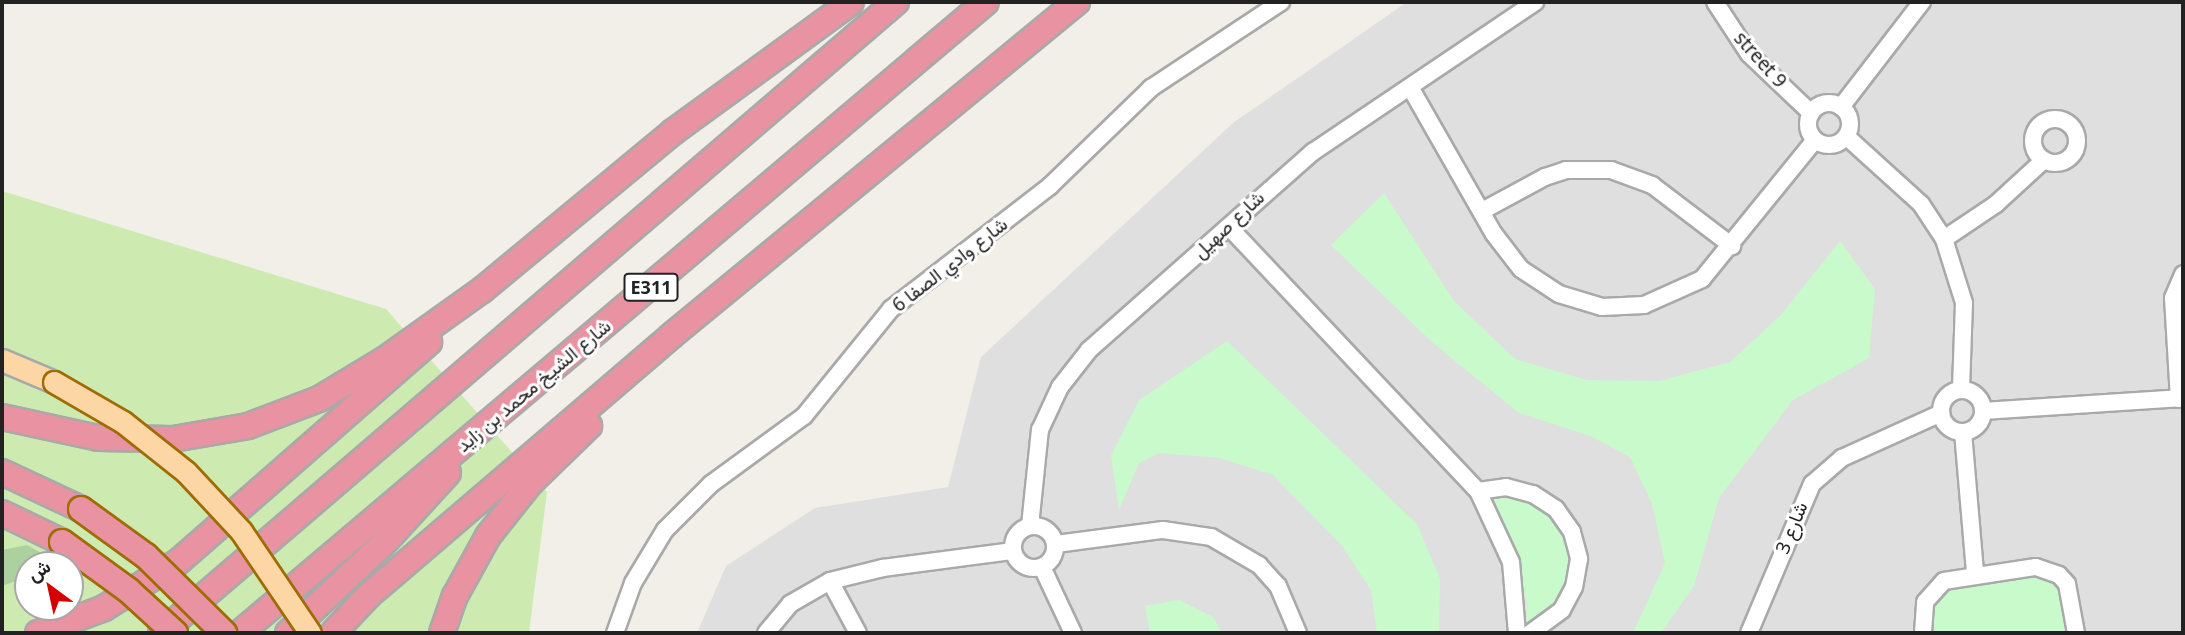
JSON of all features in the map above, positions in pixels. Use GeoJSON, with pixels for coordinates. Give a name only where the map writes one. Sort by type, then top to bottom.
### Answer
{"type":"FeatureCollection","features":[{"type":"Feature","properties":{"kind":"highway"},"geometry":{"type":"LineString","coordinates":[[2,417],[60,432],[136,440],[248,426],[353,381],[482,290],[673,132],[851,2]]}},
{"type":"Feature","properties":{"kind":"highway","name":"E311"},"geometry":{"type":"LineString","coordinates":[[161,633],[896,2]]}},
{"type":"Feature","properties":{"kind":"highway","name":"شارع الشيخ محمد بن زايد"},"geometry":{"type":"LineString","coordinates":[[240,633],[498,418],[986,2]]}},
{"type":"Feature","properties":{"kind":"highway"},"geometry":{"type":"LineString","coordinates":[[333,633],[369,595],[671,336],[1077,2]]}},
{"type":"Feature","properties":{"kind":"highway"},"geometry":{"type":"LineString","coordinates":[[37,633],[104,608],[178,562],[396,375],[482,290]]}},
{"type":"Feature","properties":{"kind":"highway"},"geometry":{"type":"LineString","coordinates":[[442,633],[471,565],[509,508],[631,385],[671,336]]}},
{"type":"Feature","properties":{"kind":"highway"},"geometry":{"type":"LineString","coordinates":[[288,633],[396,531],[498,418]]}},
{"type":"Feature","properties":{"kind":"highway"},"geometry":{"type":"LineString","coordinates":[[2,472],[81,509],[146,556],[224,633]]}},
{"type":"Feature","properties":{"kind":"highway"},"geometry":{"type":"LineString","coordinates":[[2,513],[62,542],[128,590],[174,633]]}},
{"type":"Feature","properties":{"kind":"main road"},"geometry":{"type":"LineString","coordinates":[[2,360],[54,382],[123,422],[186,472],[241,531],[310,633]]}},
{"type":"Feature","properties":{"kind":"street","name":"شارع وادي الصفا 6"},"geometry":{"type":"LineString","coordinates":[[615,633],[633,583],[665,530],[710,484],[804,416],[891,309],[1050,186],[1151,88],[1281,2]]}},
{"type":"Feature","properties":{"kind":"street","name":"شارع صهيل"},"geometry":{"type":"LineString","coordinates":[[1030,526],[1035,454],[1060,387],[1090,350],[1313,152],[1535,2]]}},
{"type":"Feature","properties":{"kind":"street","name":"street 9"},"geometry":{"type":"LineString","coordinates":[[1715,2],[1749,54],[1811,113]]}},
{"type":"Feature","properties":{"kind":"street"},"geometry":{"type":"LineString","coordinates":[[1841,107],[1922,2]]}},
{"type":"Feature","properties":{"kind":"street"},"geometry":{"type":"LineString","coordinates":[[1410,88],[1482,211],[1521,269],[1559,294],[1602,307],[1644,305],[1684,291],[1702,279],[1732,246],[1815,140]]}},
{"type":"Feature","properties":{"kind":"street"},"geometry":{"type":"LineString","coordinates":[[1822,105],[1841,107],[1851,124],[1847,137],[1828,146],[1815,140],[1808,127],[1811,113],[1822,105]]}},
{"type":"Feature","properties":{"kind":"street"},"geometry":{"type":"LineString","coordinates":[[1847,137],[1913,196],[1944,239],[1964,303],[1961,390]]}},
{"type":"Feature","properties":{"kind":"street"},"geometry":{"type":"LineString","coordinates":[[1944,239],[1996,204],[2044,160]]}},
{"type":"Feature","properties":{"kind":"street"},"geometry":{"type":"LineString","coordinates":[[1482,211],[1545,177],[1566,170],[1611,170],[1651,185],[1732,246]]}},
{"type":"Feature","properties":{"kind":"street"},"geometry":{"type":"LineString","coordinates":[[1229,226],[1478,491],[1511,562],[1517,633]]}},
{"type":"Feature","properties":{"kind":"street"},"geometry":{"type":"LineString","coordinates":[[1983,411],[2181,398],[2173,298],[2183,274]]}},
{"type":"Feature","properties":{"kind":"street"},"geometry":{"type":"LineString","coordinates":[[1961,390],[1979,398],[1983,411],[1975,428],[1964,432],[1951,429],[1941,413],[1949,395],[1961,390]]}},
{"type":"Feature","properties":{"kind":"street","name":"3 شارع"},"geometry":{"type":"LineString","coordinates":[[1749,633],[1812,484],[1842,458],[1941,413]]}},
{"type":"Feature","properties":{"kind":"street"},"geometry":{"type":"LineString","coordinates":[[1964,432],[1975,573]]}},
{"type":"Feature","properties":{"kind":"street"},"geometry":{"type":"LineString","coordinates":[[1478,491],[1506,487],[1533,494],[1556,509],[1572,532],[1579,559],[1574,587],[1562,610],[1530,633]]}},
{"type":"Feature","properties":{"kind":"street"},"geometry":{"type":"LineString","coordinates":[[1030,526],[1049,531],[1056,544],[1053,558],[1042,567],[1027,567],[1013,551],[1018,533],[1030,526]]}},
{"type":"Feature","properties":{"kind":"street"},"geometry":{"type":"LineString","coordinates":[[1056,544],[1163,530],[1211,537],[1259,565],[1278,586],[1298,633]]}},
{"type":"Feature","properties":{"kind":"street"},"geometry":{"type":"LineString","coordinates":[[766,633],[790,604],[830,581],[883,568],[1013,551]]}},
{"type":"Feature","properties":{"kind":"street"},"geometry":{"type":"LineString","coordinates":[[1042,567],[1073,633]]}},
{"type":"Feature","properties":{"kind":"street"},"geometry":{"type":"LineString","coordinates":[[1923,633],[1921,615],[1932,590],[1944,581],[1975,573],[2036,567],[2059,575],[2072,595],[2076,633]]}},
{"type":"Feature","properties":{"kind":"street"},"geometry":{"type":"LineString","coordinates":[[830,581],[858,633]]}},
{"type":"Feature","properties":{"kind":"shaded area"},"geometry":{"type":"Polygon","coordinates":[[[1407,2],[2183,2],[2183,633],[697,633],[726,566],[815,508],[948,487],[981,357],[1233,123],[1407,2]]]}},
{"type":"Feature","properties":{"kind":"green space"},"geometry":{"type":"Polygon","coordinates":[[[2,191],[386,309],[547,492],[529,633],[2,633],[2,191]]]}},
{"type":"Feature","properties":{"kind":"green space"},"geometry":{"type":"Polygon","coordinates":[[[1384,193],[1454,301],[1515,359],[1587,380],[1659,381],[1730,362],[1780,316],[1840,241],[1875,289],[1869,358],[1793,400],[1719,498],[1694,586],[1661,633],[1633,633],[1665,563],[1652,504],[1630,457],[1590,436],[1519,413],[1433,343],[1331,245],[1384,193]]]}},
{"type":"Feature","properties":{"kind":"green space"},"geometry":{"type":"Polygon","coordinates":[[[1227,341],[1417,524],[1440,579],[1439,633],[1377,633],[1371,590],[1342,546],[1273,475],[1220,458],[1159,453],[1139,463],[1119,510],[1111,455],[1139,400],[1227,341]]]}},
{"type":"Feature","properties":{"kind":"green space"},"geometry":{"type":"Polygon","coordinates":[[[1524,495],[1551,510],[1569,536],[1572,564],[1566,596],[1545,619],[1525,628],[1527,602],[1494,498],[1524,495]]]}},
{"type":"Feature","properties":{"kind":"green space"},"geometry":{"type":"Polygon","coordinates":[[[27,545],[38,551],[14,551],[14,582],[2,586],[2,550],[27,545]]]}},
{"type":"Feature","properties":{"kind":"green space"},"geometry":{"type":"Polygon","coordinates":[[[2042,574],[2055,581],[2064,593],[2074,633],[1936,633],[1932,623],[1934,601],[1955,583],[2042,574]]]}},
{"type":"Feature","properties":{"kind":"green space"},"geometry":{"type":"Polygon","coordinates":[[[1179,600],[1213,617],[1222,633],[1150,633],[1145,606],[1179,600]]]}}]}
